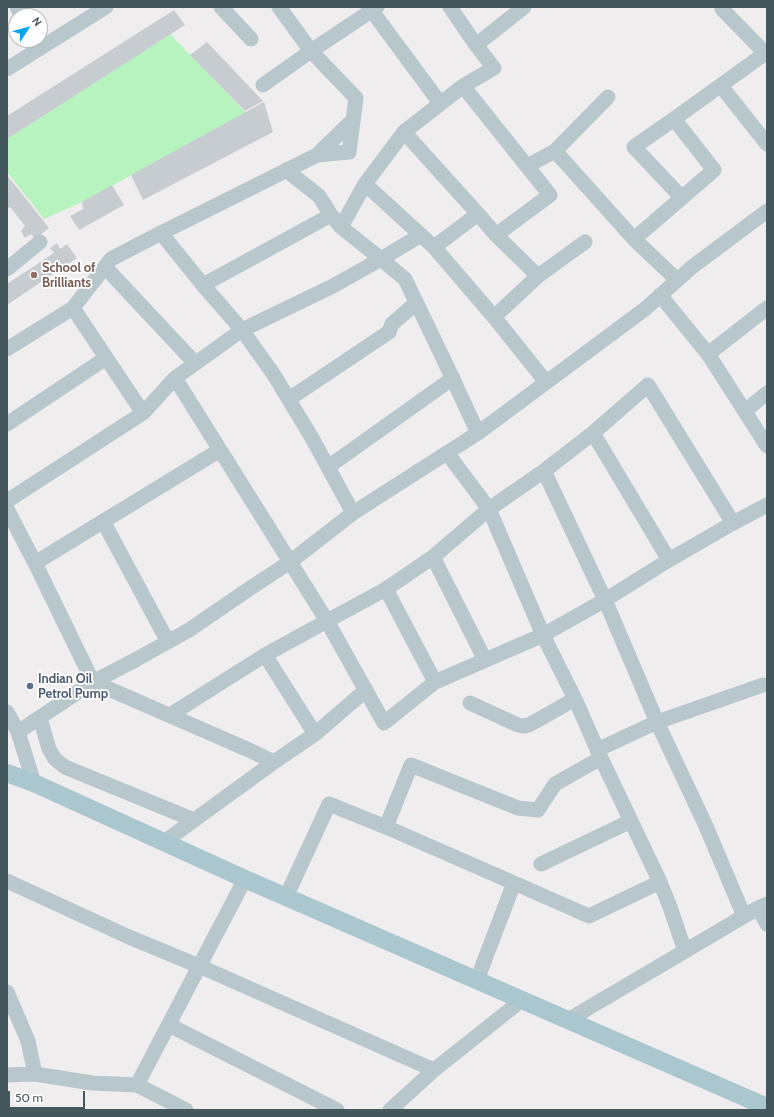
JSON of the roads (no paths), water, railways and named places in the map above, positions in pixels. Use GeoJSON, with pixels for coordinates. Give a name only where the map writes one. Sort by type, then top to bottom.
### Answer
{"type":"FeatureCollection","features":[{"type":"Feature","properties":{"kind":"main road"},"geometry":{"type":"LineString","coordinates":[[7,772],[245,879],[767,1106]]}},
{"type":"Feature","properties":{"kind":"street"},"geometry":{"type":"LineString","coordinates":[[48,39],[106,7]]}},
{"type":"Feature","properties":{"kind":"street"},"geometry":{"type":"LineString","coordinates":[[221,7],[251,39]]}},
{"type":"Feature","properties":{"kind":"street"},"geometry":{"type":"LineString","coordinates":[[7,348],[73,308],[111,259],[317,154],[348,152],[356,98],[311,51],[279,7]]}},
{"type":"Feature","properties":{"kind":"street"},"geometry":{"type":"LineString","coordinates":[[341,227],[365,184],[404,132],[462,86],[494,68],[476,46],[450,7]]}},
{"type":"Feature","properties":{"kind":"street"},"geometry":{"type":"LineString","coordinates":[[476,46],[524,7]]}},
{"type":"Feature","properties":{"kind":"street"},"geometry":{"type":"LineString","coordinates":[[682,198],[634,147],[766,54],[722,9],[724,7]]}},
{"type":"Feature","properties":{"kind":"street"},"geometry":{"type":"LineString","coordinates":[[263,85],[375,9],[440,103]]}},
{"type":"Feature","properties":{"kind":"street"},"geometry":{"type":"LineString","coordinates":[[7,69],[34,48]]}},
{"type":"Feature","properties":{"kind":"street"},"geometry":{"type":"LineString","coordinates":[[462,86],[550,195],[496,236]]}},
{"type":"Feature","properties":{"kind":"street"},"geometry":{"type":"LineString","coordinates":[[720,86],[765,137]]}},
{"type":"Feature","properties":{"kind":"street"},"geometry":{"type":"LineString","coordinates":[[527,166],[555,151],[608,96]]}},
{"type":"Feature","properties":{"kind":"street"},"geometry":{"type":"LineString","coordinates":[[634,239],[714,170],[674,119]]}},
{"type":"Feature","properties":{"kind":"street"},"geometry":{"type":"LineString","coordinates":[[404,132],[496,236],[538,276]]}},
{"type":"Feature","properties":{"kind":"street"},"geometry":{"type":"LineString","coordinates":[[555,151],[634,239],[677,280]]}},
{"type":"Feature","properties":{"kind":"street"},"geometry":{"type":"LineString","coordinates":[[286,170],[319,196],[331,215],[341,227],[405,279],[478,433]]}},
{"type":"Feature","properties":{"kind":"street"},"geometry":{"type":"LineString","coordinates":[[365,184],[434,247],[494,316],[546,382]]}},
{"type":"Feature","properties":{"kind":"street"},"geometry":{"type":"LineString","coordinates":[[18,732],[93,682],[189,630],[290,562],[353,513],[478,433],[645,309],[692,267],[767,211]]}},
{"type":"Feature","properties":{"kind":"street"},"geometry":{"type":"LineString","coordinates":[[434,247],[478,214]]}},
{"type":"Feature","properties":{"kind":"street"},"geometry":{"type":"LineString","coordinates":[[203,285],[331,215]]}},
{"type":"Feature","properties":{"kind":"street"},"geometry":{"type":"LineString","coordinates":[[161,233],[242,330],[274,375],[312,438],[353,513]]}},
{"type":"Feature","properties":{"kind":"street"},"geometry":{"type":"LineString","coordinates":[[7,501],[143,413],[175,378],[242,330],[333,286],[421,235]]}},
{"type":"Feature","properties":{"kind":"street"},"geometry":{"type":"LineString","coordinates":[[7,269],[40,242]]}},
{"type":"Feature","properties":{"kind":"street"},"geometry":{"type":"LineString","coordinates":[[494,316],[538,276],[585,242]]}},
{"type":"Feature","properties":{"kind":"street"},"geometry":{"type":"LineString","coordinates":[[105,267],[195,363]]}},
{"type":"Feature","properties":{"kind":"street"},"geometry":{"type":"LineString","coordinates":[[660,295],[708,354],[767,446]]}},
{"type":"Feature","properties":{"kind":"street"},"geometry":{"type":"LineString","coordinates":[[289,399],[389,332],[392,324],[416,303]]}},
{"type":"Feature","properties":{"kind":"street"},"geometry":{"type":"LineString","coordinates":[[73,308],[143,413]]}},
{"type":"Feature","properties":{"kind":"street"},"geometry":{"type":"LineString","coordinates":[[708,354],[767,308]]}},
{"type":"Feature","properties":{"kind":"street"},"geometry":{"type":"LineString","coordinates":[[7,424],[106,358]]}},
{"type":"Feature","properties":{"kind":"street"},"geometry":{"type":"LineString","coordinates":[[175,378],[327,621],[384,723],[435,682],[543,635],[605,600],[733,523],[767,505]]}},
{"type":"Feature","properties":{"kind":"street"},"geometry":{"type":"LineString","coordinates":[[328,467],[452,378]]}},
{"type":"Feature","properties":{"kind":"street"},"geometry":{"type":"LineString","coordinates":[[170,715],[265,655],[386,589],[433,557],[489,509],[544,471],[648,385],[733,523]]}},
{"type":"Feature","properties":{"kind":"street"},"geometry":{"type":"LineString","coordinates":[[744,411],[767,393]]}},
{"type":"Feature","properties":{"kind":"street"},"geometry":{"type":"LineString","coordinates":[[593,432],[670,560]]}},
{"type":"Feature","properties":{"kind":"street"},"geometry":{"type":"LineString","coordinates":[[34,562],[220,450]]}},
{"type":"Feature","properties":{"kind":"street"},"geometry":{"type":"LineString","coordinates":[[447,453],[489,509],[543,635],[575,699],[599,754],[660,882],[685,951]]}},
{"type":"Feature","properties":{"kind":"street"},"geometry":{"type":"LineString","coordinates":[[544,471],[605,600],[657,722],[705,824],[744,916]]}},
{"type":"Feature","properties":{"kind":"street"},"geometry":{"type":"LineString","coordinates":[[7,509],[93,682],[274,762]]}},
{"type":"Feature","properties":{"kind":"street"},"geometry":{"type":"LineString","coordinates":[[103,521],[168,642]]}},
{"type":"Feature","properties":{"kind":"street"},"geometry":{"type":"LineString","coordinates":[[433,557],[485,660]]}},
{"type":"Feature","properties":{"kind":"street"},"geometry":{"type":"LineString","coordinates":[[386,589],[435,682]]}},
{"type":"Feature","properties":{"kind":"street"},"geometry":{"type":"LineString","coordinates":[[265,655],[315,734]]}},
{"type":"Feature","properties":{"kind":"street"},"geometry":{"type":"LineString","coordinates":[[386,827],[411,765],[518,808],[538,810],[555,784],[599,754],[657,722],[763,685]]}},
{"type":"Feature","properties":{"kind":"street"},"geometry":{"type":"LineString","coordinates":[[164,842],[315,734],[366,690]]}},
{"type":"Feature","properties":{"kind":"street"},"geometry":{"type":"LineString","coordinates":[[470,703],[523,726],[530,725],[575,699]]}},
{"type":"Feature","properties":{"kind":"street"},"geometry":{"type":"LineString","coordinates":[[7,712],[18,732],[34,783]]}},
{"type":"Feature","properties":{"kind":"street"},"geometry":{"type":"LineString","coordinates":[[40,718],[49,749],[55,759],[65,767],[194,820]]}},
{"type":"Feature","properties":{"kind":"street"},"geometry":{"type":"LineString","coordinates":[[286,897],[329,804],[386,827],[589,916],[660,882]]}},
{"type":"Feature","properties":{"kind":"street"},"geometry":{"type":"LineString","coordinates":[[541,864],[631,821]]}},
{"type":"Feature","properties":{"kind":"street"},"geometry":{"type":"LineString","coordinates":[[137,1085],[245,879]]}},
{"type":"Feature","properties":{"kind":"street"},"geometry":{"type":"LineString","coordinates":[[7,881],[129,937],[199,966],[434,1070]]}},
{"type":"Feature","properties":{"kind":"street"},"geometry":{"type":"LineString","coordinates":[[477,980],[514,883]]}},
{"type":"Feature","properties":{"kind":"street"},"geometry":{"type":"LineString","coordinates":[[568,1020],[763,906],[767,924]]}},
{"type":"Feature","properties":{"kind":"street"},"geometry":{"type":"LineString","coordinates":[[7,992],[28,1041],[35,1074]]}},
{"type":"Feature","properties":{"kind":"street"},"geometry":{"type":"LineString","coordinates":[[390,1110],[434,1070],[522,1000]]}},
{"type":"Feature","properties":{"kind":"street"},"geometry":{"type":"LineString","coordinates":[[169,1024],[337,1110]]}},
{"type":"Feature","properties":{"kind":"street"},"geometry":{"type":"LineString","coordinates":[[7,1075],[35,1074],[92,1083],[137,1085],[186,1110]]}},
{"type":"Feature","properties":{"kind":"place","name":"School of Brilliants"},"geometry":{"type":"Point","coordinates":[34,275]}},
{"type":"Feature","properties":{"kind":"place","name":"Indian Oil Petrol Pump"},"geometry":{"type":"Point","coordinates":[30,686]}}]}
